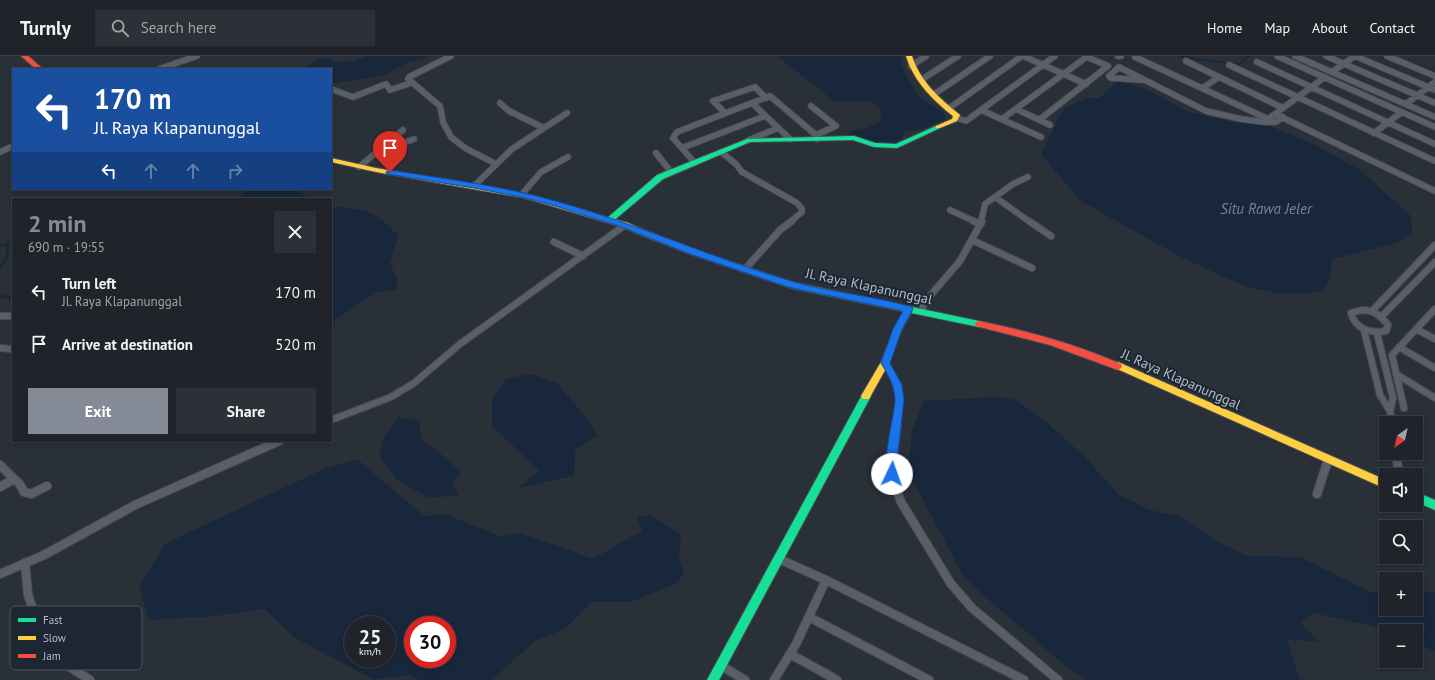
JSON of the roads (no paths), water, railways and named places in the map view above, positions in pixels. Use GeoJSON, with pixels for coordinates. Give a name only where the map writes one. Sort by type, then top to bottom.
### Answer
{"type":"FeatureCollection","features":[{"type":"Feature","properties":{"kind":"street"},"geometry":{"type":"LineString","coordinates":[[24,56],[39,68]]}},
{"type":"Feature","properties":{"kind":"street"},"geometry":{"type":"LineString","coordinates":[[162,68],[197,56]]}},
{"type":"Feature","properties":{"kind":"street"},"geometry":{"type":"LineString","coordinates":[[451,56],[443,57],[408,79],[440,106],[446,129],[459,145],[496,164]]}},
{"type":"Feature","properties":{"kind":"street"},"geometry":{"type":"LineString","coordinates":[[909,56],[912,66],[933,95],[957,115],[957,118],[966,121],[1042,64],[1055,56]]}},
{"type":"Feature","properties":{"kind":"street"},"geometry":{"type":"LineString","coordinates":[[912,66],[926,56]]}},
{"type":"Feature","properties":{"kind":"street"},"geometry":{"type":"LineString","coordinates":[[921,80],[958,56]]}},
{"type":"Feature","properties":{"kind":"street"},"geometry":{"type":"LineString","coordinates":[[933,95],[990,56]]}},
{"type":"Feature","properties":{"kind":"street"},"geometry":{"type":"LineString","coordinates":[[948,109],[1023,56],[1086,84]]}},
{"type":"Feature","properties":{"kind":"street"},"geometry":{"type":"LineString","coordinates":[[1002,119],[1088,56],[1108,66],[1039,120]]}},
{"type":"Feature","properties":{"kind":"street"},"geometry":{"type":"LineString","coordinates":[[1277,56],[1435,127]]}},
{"type":"Feature","properties":{"kind":"street"},"geometry":{"type":"LineString","coordinates":[[1295,56],[1435,117]]}},
{"type":"Feature","properties":{"kind":"street"},"geometry":{"type":"LineString","coordinates":[[1326,56],[1435,103]]}},
{"type":"Feature","properties":{"kind":"street"},"geometry":{"type":"LineString","coordinates":[[1332,72],[1355,56],[1435,90]]}},
{"type":"Feature","properties":{"kind":"street"},"geometry":{"type":"LineString","coordinates":[[1387,56],[1435,76]]}},
{"type":"Feature","properties":{"kind":"street"},"geometry":{"type":"LineString","coordinates":[[1135,57],[1204,87],[1266,120]]}},
{"type":"Feature","properties":{"kind":"street"},"geometry":{"type":"LineString","coordinates":[[1186,61],[1219,77],[1298,122],[1435,191]]}},
{"type":"Feature","properties":{"kind":"street"},"geometry":{"type":"LineString","coordinates":[[1258,62],[1435,144]]}},
{"type":"Feature","properties":{"kind":"street"},"geometry":{"type":"LineString","coordinates":[[1229,65],[1435,162]]}},
{"type":"Feature","properties":{"kind":"street"},"geometry":{"type":"LineString","coordinates":[[1144,80],[1111,78],[1109,76],[1119,67],[1206,111],[1241,119],[1276,122],[1283,117]]}},
{"type":"Feature","properties":{"kind":"street"},"geometry":{"type":"LineString","coordinates":[[1204,87],[1219,77]]}},
{"type":"Feature","properties":{"kind":"street"},"geometry":{"type":"LineString","coordinates":[[1266,120],[1325,78]]}},
{"type":"Feature","properties":{"kind":"street"},"geometry":{"type":"LineString","coordinates":[[1406,104],[1435,82]]}},
{"type":"Feature","properties":{"kind":"street"},"geometry":{"type":"LineString","coordinates":[[332,89],[353,97],[386,84],[390,90],[411,83]]}},
{"type":"Feature","properties":{"kind":"street"},"geometry":{"type":"LineString","coordinates":[[725,113],[713,102],[755,87],[766,98]]}},
{"type":"Feature","properties":{"kind":"street"},"geometry":{"type":"LineString","coordinates":[[695,163],[673,138],[677,132],[770,96],[780,103],[816,137]]}},
{"type":"Feature","properties":{"kind":"street"},"geometry":{"type":"LineString","coordinates":[[500,102],[509,111],[544,128]]}},
{"type":"Feature","properties":{"kind":"street"},"geometry":{"type":"LineString","coordinates":[[752,103],[790,139]]}},
{"type":"Feature","properties":{"kind":"street"},"geometry":{"type":"LineString","coordinates":[[811,106],[836,126],[816,137]]}},
{"type":"Feature","properties":{"kind":"street"},"geometry":{"type":"LineString","coordinates":[[1016,109],[1050,125]]}},
{"type":"Feature","properties":{"kind":"street"},"geometry":{"type":"LineString","coordinates":[[981,110],[1041,137]]}},
{"type":"Feature","properties":{"kind":"street"},"geometry":{"type":"LineString","coordinates":[[1279,111],[1283,117],[1298,122]]}},
{"type":"Feature","properties":{"kind":"street"},"geometry":{"type":"LineString","coordinates":[[1374,133],[1402,112]]}},
{"type":"Feature","properties":{"kind":"street"},"geometry":{"type":"LineString","coordinates":[[474,186],[512,149],[567,113]]}},
{"type":"Feature","properties":{"kind":"street"},"geometry":{"type":"LineString","coordinates":[[682,148],[766,116]]}},
{"type":"Feature","properties":{"kind":"street"},"geometry":{"type":"LineString","coordinates":[[749,140],[816,137],[854,138],[874,145],[897,146],[957,118]]}},
{"type":"Feature","properties":{"kind":"street"},"geometry":{"type":"LineString","coordinates":[[609,220],[660,177],[778,128]]}},
{"type":"Feature","properties":{"kind":"street"},"geometry":{"type":"LineString","coordinates":[[359,167],[379,152],[387,142],[403,130]]}},
{"type":"Feature","properties":{"kind":"street"},"geometry":{"type":"LineString","coordinates":[[379,152],[414,138]]}},
{"type":"Feature","properties":{"kind":"street"},"geometry":{"type":"LineString","coordinates":[[0,152],[12,146]]}},
{"type":"Feature","properties":{"kind":"street"},"geometry":{"type":"LineString","coordinates":[[721,152],[736,164],[742,172],[797,203],[802,209],[802,212],[780,230],[745,269]]}},
{"type":"Feature","properties":{"kind":"street"},"geometry":{"type":"LineString","coordinates":[[656,153],[671,172]]}},
{"type":"Feature","properties":{"kind":"street"},"geometry":{"type":"LineString","coordinates":[[1367,156],[1435,186]]}},
{"type":"Feature","properties":{"kind":"street"},"geometry":{"type":"LineString","coordinates":[[526,196],[523,193],[540,172],[568,157]]}},
{"type":"Feature","properties":{"kind":"street","name":"Jl. Raya Klapanunggal"},"geometry":{"type":"LineString","coordinates":[[332,160],[359,167],[526,196],[609,220],[693,252],[791,285],[1022,332],[1071,347],[1113,364],[1379,482]]}},
{"type":"Feature","properties":{"kind":"street"},"geometry":{"type":"LineString","coordinates":[[923,312],[923,304],[960,261],[972,240],[981,224],[983,207],[1013,184],[1028,176]]}},
{"type":"Feature","properties":{"kind":"street"},"geometry":{"type":"LineString","coordinates":[[995,197],[1051,236]]}},
{"type":"Feature","properties":{"kind":"street"},"geometry":{"type":"LineString","coordinates":[[950,210],[981,224]]}},
{"type":"Feature","properties":{"kind":"street"},"geometry":{"type":"LineString","coordinates":[[332,420],[391,396],[414,382],[460,344],[625,226]]}},
{"type":"Feature","properties":{"kind":"street"},"geometry":{"type":"LineString","coordinates":[[972,240],[1032,268]]}},
{"type":"Feature","properties":{"kind":"street"},"geometry":{"type":"LineString","coordinates":[[554,242],[583,256]]}},
{"type":"Feature","properties":{"kind":"street"},"geometry":{"type":"LineString","coordinates":[[1372,310],[1435,246]]}},
{"type":"Feature","properties":{"kind":"street"},"geometry":{"type":"LineString","coordinates":[[1382,316],[1435,262],[1425,256]]}},
{"type":"Feature","properties":{"kind":"street"},"geometry":{"type":"LineString","coordinates":[[1359,308],[1372,310],[1382,316],[1388,324],[1386,331],[1377,333],[1364,330],[1353,321],[1351,313],[1359,308]]}},
{"type":"Feature","properties":{"kind":"street"},"geometry":{"type":"LineString","coordinates":[[713,680],[849,427],[886,363],[898,329],[909,309]]}},
{"type":"Feature","properties":{"kind":"street"},"geometry":{"type":"LineString","coordinates":[[1404,408],[1392,355],[1434,310]]}},
{"type":"Feature","properties":{"kind":"street"},"geometry":{"type":"LineString","coordinates":[[0,316],[12,316]]}},
{"type":"Feature","properties":{"kind":"street"},"geometry":{"type":"LineString","coordinates":[[1416,329],[1435,339]]}},
{"type":"Feature","properties":{"kind":"street"},"geometry":{"type":"LineString","coordinates":[[1364,330],[1380,395],[1390,410]]}},
{"type":"Feature","properties":{"kind":"street"},"geometry":{"type":"LineString","coordinates":[[1377,333],[1393,398],[1390,410],[1391,416]]}},
{"type":"Feature","properties":{"kind":"street"},"geometry":{"type":"LineString","coordinates":[[1400,347],[1435,368]]}},
{"type":"Feature","properties":{"kind":"street"},"geometry":{"type":"LineString","coordinates":[[0,348],[11,349]]}},
{"type":"Feature","properties":{"kind":"street"},"geometry":{"type":"LineString","coordinates":[[886,363],[893,375],[899,391],[899,410],[891,463],[896,491],[901,502],[951,584],[972,608],[1058,680]]}},
{"type":"Feature","properties":{"kind":"street"},"geometry":{"type":"LineString","coordinates":[[1396,374],[1435,398]]}},
{"type":"Feature","properties":{"kind":"street"},"geometry":{"type":"LineString","coordinates":[[0,574],[44,555],[135,505],[277,442]]}},
{"type":"Feature","properties":{"kind":"street"},"geometry":{"type":"LineString","coordinates":[[1317,494],[1328,460]]}},
{"type":"Feature","properties":{"kind":"street"},"geometry":{"type":"LineString","coordinates":[[0,465],[24,492],[31,494],[47,486]]}},
{"type":"Feature","properties":{"kind":"street"},"geometry":{"type":"LineString","coordinates":[[0,487],[14,479]]}},
{"type":"Feature","properties":{"kind":"street"},"geometry":{"type":"LineString","coordinates":[[1423,500],[1435,504]]}},
{"type":"Feature","properties":{"kind":"street"},"geometry":{"type":"LineString","coordinates":[[779,559],[826,580],[1024,680]]}},
{"type":"Feature","properties":{"kind":"street"},"geometry":{"type":"LineString","coordinates":[[25,563],[28,595],[32,606]]}},
{"type":"Feature","properties":{"kind":"street"},"geometry":{"type":"LineString","coordinates":[[774,680],[790,654],[826,580]]}},
{"type":"Feature","properties":{"kind":"street"},"geometry":{"type":"LineString","coordinates":[[809,617],[928,680]]}},
{"type":"Feature","properties":{"kind":"street"},"geometry":{"type":"LineString","coordinates":[[790,654],[837,680]]}},
{"type":"Feature","properties":{"kind":"street"},"geometry":{"type":"LineString","coordinates":[[720,665],[746,680]]}},
{"type":"Feature","properties":{"kind":"street"},"geometry":{"type":"LineString","coordinates":[[75,670],[90,680]]}},
{"type":"Feature","properties":{"kind":"water"},"geometry":{"type":"Polygon","coordinates":[[[366,56],[428,56],[426,58],[408,62],[384,75],[332,84],[332,68],[305,68],[313,62],[326,57],[333,62],[354,61],[366,56]]]}},
{"type":"Feature","properties":{"kind":"water"},"geometry":{"type":"Polygon","coordinates":[[[777,56],[902,56],[901,64],[903,70],[919,97],[942,112],[946,117],[944,120],[918,130],[903,131],[904,134],[900,139],[894,142],[871,142],[850,136],[849,133],[852,131],[868,128],[880,120],[882,113],[878,107],[867,101],[835,102],[777,56]]]}},
{"type":"Feature","properties":{"kind":"water","name":"Situ Rawa Jeler"},"geometry":{"type":"Polygon","coordinates":[[[1119,81],[1146,89],[1188,112],[1234,122],[1267,125],[1315,145],[1360,170],[1411,216],[1412,232],[1397,243],[1333,259],[1329,280],[1323,291],[1304,294],[1278,293],[1246,287],[1181,257],[1081,201],[1041,154],[1059,116],[1066,108],[1087,98],[1099,98],[1119,81]]]}},
{"type":"Feature","properties":{"kind":"water"},"geometry":{"type":"Polygon","coordinates":[[[246,190],[299,190],[307,198],[238,198],[246,190]]]}},
{"type":"Feature","properties":{"kind":"water"},"geometry":{"type":"Polygon","coordinates":[[[343,207],[368,212],[380,218],[398,236],[390,263],[397,280],[396,290],[376,292],[332,322],[332,208],[343,207]]]}},
{"type":"Feature","properties":{"kind":"water"},"geometry":{"type":"Polygon","coordinates":[[[531,374],[557,383],[588,420],[597,436],[575,450],[574,476],[518,488],[539,471],[492,426],[492,399],[506,379],[531,374]]]}},
{"type":"Feature","properties":{"kind":"water"},"geometry":{"type":"Polygon","coordinates":[[[991,397],[1013,398],[1044,420],[1085,457],[1118,494],[1149,510],[1179,516],[1218,542],[1247,556],[1300,557],[1370,592],[1379,592],[1379,616],[1423,616],[1423,592],[1435,592],[1435,651],[1423,647],[1423,624],[1379,624],[1379,628],[1313,613],[1300,622],[1318,641],[1287,640],[1300,680],[1087,680],[1067,667],[982,594],[962,574],[908,471],[912,431],[924,401],[991,397]]]}},
{"type":"Feature","properties":{"kind":"water"},"geometry":{"type":"Polygon","coordinates":[[[399,417],[419,421],[422,441],[436,450],[462,472],[453,481],[458,496],[428,497],[397,480],[379,456],[383,438],[399,417]]]}},
{"type":"Feature","properties":{"kind":"water"},"geometry":{"type":"Polygon","coordinates":[[[357,459],[424,516],[445,514],[502,537],[517,533],[568,549],[592,559],[642,531],[637,517],[649,515],[681,534],[679,557],[684,574],[675,584],[631,602],[591,602],[565,629],[535,641],[492,680],[419,680],[409,675],[374,680],[352,668],[396,668],[396,616],[344,616],[344,664],[294,637],[264,609],[215,616],[149,620],[139,586],[166,543],[326,468],[357,459]]]}},
{"type":"Feature","properties":{"kind":"waterway"},"geometry":{"type":"LineString","coordinates":[[1179,56],[1238,65],[1249,56]]}},
{"type":"Feature","properties":{"kind":"waterway"},"geometry":{"type":"LineString","coordinates":[[1411,63],[1435,72]]}},
{"type":"Feature","properties":{"kind":"waterway"},"geometry":{"type":"LineString","coordinates":[[0,245],[8,244],[6,260],[0,267]]}},
{"type":"Feature","properties":{"kind":"waterway"},"geometry":{"type":"LineString","coordinates":[[0,296],[12,298]]}}]}
